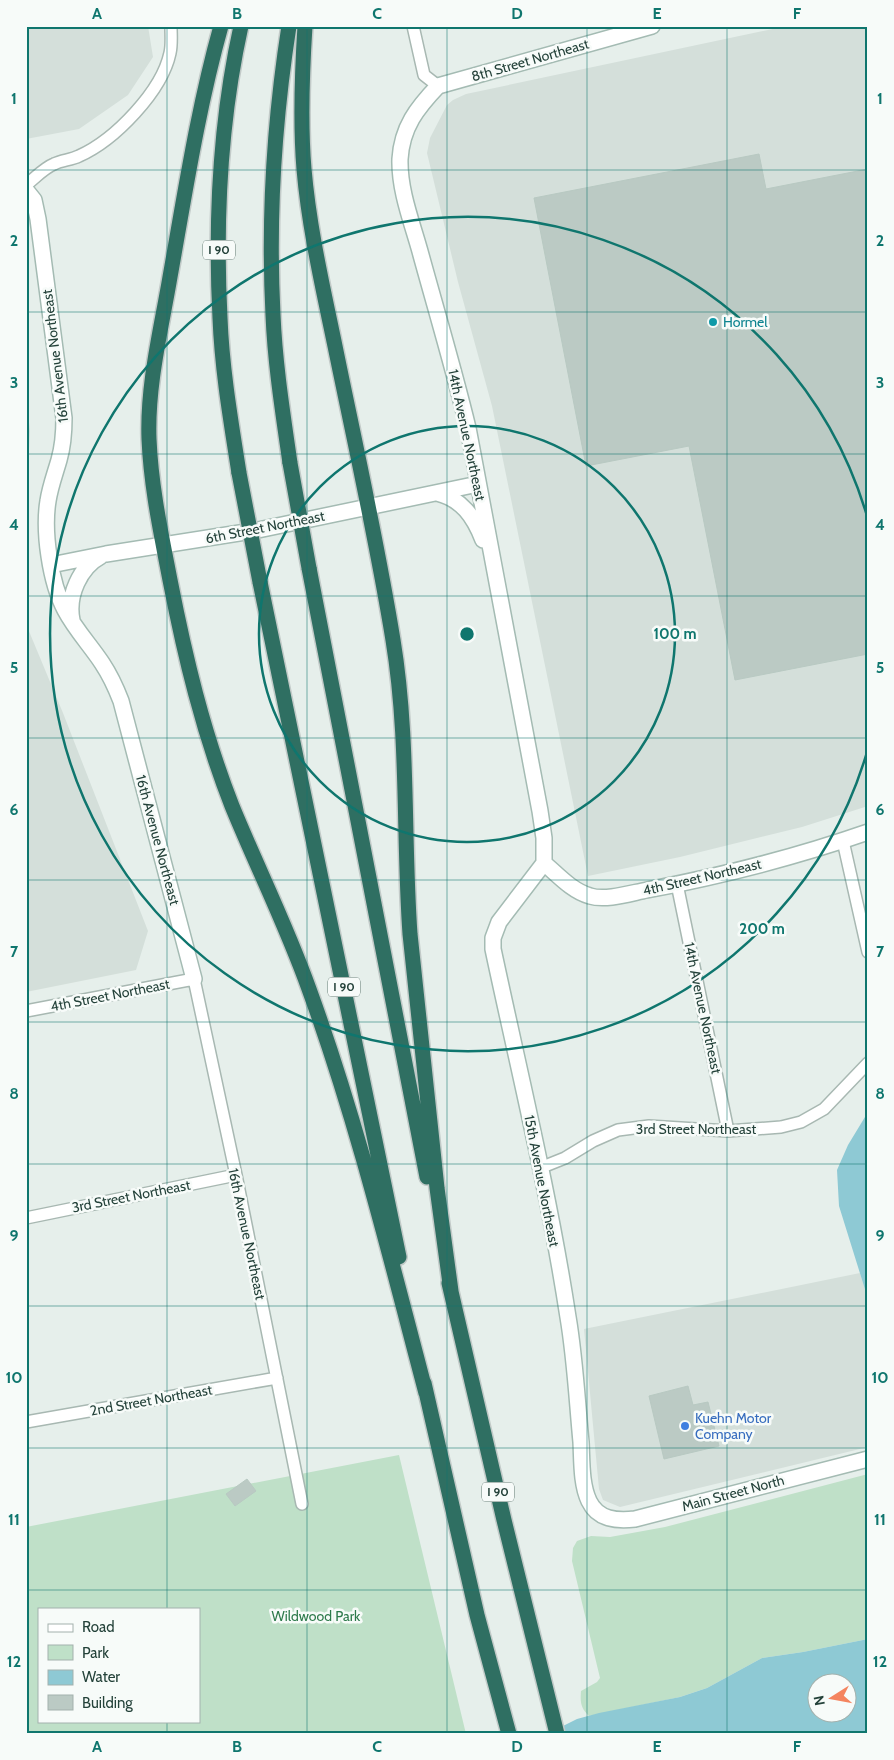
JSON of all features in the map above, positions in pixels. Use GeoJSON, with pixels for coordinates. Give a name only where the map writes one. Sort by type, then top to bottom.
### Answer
{"type":"FeatureCollection","features":[{"type":"Feature","properties":{"kind":"highway"},"geometry":{"type":"LineString","coordinates":[[221,26],[209,73],[193,152],[152,386],[149,415],[150,446],[156,504],[180,632],[193,688],[233,807],[290,938],[329,1045],[356,1132],[426,1393]]}},
{"type":"Feature","properties":{"kind":"highway","name":"I 90"},"geometry":{"type":"LineString","coordinates":[[241,26],[226,124],[219,214],[218,264],[224,370],[239,473],[426,1393],[468,1577],[507,1726]]}},
{"type":"Feature","properties":{"kind":"highway","name":"I 90"},"geometry":{"type":"LineString","coordinates":[[289,26],[276,121],[271,239],[276,353],[290,463],[409,1087],[451,1291],[557,1734]]}},
{"type":"Feature","properties":{"kind":"highway"},"geometry":{"type":"LineString","coordinates":[[305,26],[302,134],[308,203],[368,506],[398,674],[404,750],[407,898],[410,934],[437,1188],[451,1291]]}},
{"type":"Feature","properties":{"kind":"street"},"geometry":{"type":"LineString","coordinates":[[26,184],[53,164],[79,156],[94,148],[146,102],[159,81],[170,53],[171,26]]}},
{"type":"Feature","properties":{"kind":"street"},"geometry":{"type":"LineString","coordinates":[[413,26],[424,75],[438,86]]}},
{"type":"Feature","properties":{"kind":"street","name":"8th Street Northeast"},"geometry":{"type":"LineString","coordinates":[[438,86],[645,27]]}},
{"type":"Feature","properties":{"kind":"street","name":"14th Avenue Northeast"},"geometry":{"type":"LineString","coordinates":[[438,86],[418,107],[408,127],[400,158],[401,173],[405,198],[468,428],[540,810],[544,838],[544,863]]}},
{"type":"Feature","properties":{"kind":"street","name":"16th Avenue Northeast"},"geometry":{"type":"LineString","coordinates":[[26,190],[34,200],[38,219],[64,418],[63,441],[46,513],[51,565],[64,608],[73,624],[111,677],[121,701],[194,979],[236,1175],[302,1504]]}},
{"type":"Feature","properties":{"kind":"street","name":"6th Street Northeast"},"geometry":{"type":"LineString","coordinates":[[51,565],[163,544],[234,534],[478,484]]}},
{"type":"Feature","properties":{"kind":"street"},"geometry":{"type":"LineString","coordinates":[[436,492],[453,499],[463,506],[472,517],[493,565]]}},
{"type":"Feature","properties":{"kind":"street"},"geometry":{"type":"LineString","coordinates":[[73,624],[71,604],[78,581],[89,565],[106,554]]}},
{"type":"Feature","properties":{"kind":"street","name":"4th Street Northeast"},"geometry":{"type":"LineString","coordinates":[[544,863],[568,884],[591,896],[612,897],[749,868],[868,832]]}},
{"type":"Feature","properties":{"kind":"street"},"geometry":{"type":"LineString","coordinates":[[843,841],[868,952]]}},
{"type":"Feature","properties":{"kind":"street","name":"15th Avenue Northeast"},"geometry":{"type":"LineString","coordinates":[[544,863],[498,922],[493,938],[493,949],[540,1168],[568,1318],[584,1482],[590,1504],[599,1513]]}},
{"type":"Feature","properties":{"kind":"street","name":"14th Avenue Northeast"},"geometry":{"type":"LineString","coordinates":[[677,884],[728,1131]]}},
{"type":"Feature","properties":{"kind":"street","name":"4th Street Northeast"},"geometry":{"type":"LineString","coordinates":[[26,1011],[194,979]]}},
{"type":"Feature","properties":{"kind":"street","name":"3rd Street Northeast"},"geometry":{"type":"LineString","coordinates":[[540,1168],[565,1158],[593,1141],[618,1130],[649,1126],[728,1131],[781,1127],[801,1122],[824,1109],[868,1063]]}},
{"type":"Feature","properties":{"kind":"street","name":"3rd Street Northeast"},"geometry":{"type":"LineString","coordinates":[[26,1218],[236,1175]]}},
{"type":"Feature","properties":{"kind":"street","name":"2nd Street Northeast"},"geometry":{"type":"LineString","coordinates":[[26,1422],[276,1378]]}},
{"type":"Feature","properties":{"kind":"street","name":"Main Street North"},"geometry":{"type":"LineString","coordinates":[[599,1513],[607,1519],[635,1519],[868,1459]]}},
{"type":"Feature","properties":{"kind":"shaded area"},"geometry":{"type":"Polygon","coordinates":[[[26,26],[148,26],[153,57],[128,95],[79,129],[26,139],[26,26]]]}},
{"type":"Feature","properties":{"kind":"shaded area","name":"Hormel"},"geometry":{"type":"Polygon","coordinates":[[[787,26],[868,26],[868,806],[802,827],[680,857],[588,876],[492,406],[458,282],[427,153],[430,138],[447,105],[466,94],[787,26]]]}},
{"type":"Feature","properties":{"kind":"shaded area"},"geometry":{"type":"Polygon","coordinates":[[[26,396],[30,431],[29,450],[26,461],[26,396]]]}},
{"type":"Feature","properties":{"kind":"shaded area"},"geometry":{"type":"Polygon","coordinates":[[[26,624],[63,713],[148,931],[136,970],[26,992],[26,624]]]}},
{"type":"Feature","properties":{"kind":"shaded area"},"geometry":{"type":"Polygon","coordinates":[[[860,1273],[868,1299],[868,1447],[620,1507],[603,1500],[599,1489],[584,1329],[860,1273]]]}},
{"type":"Feature","properties":{"kind":"green space","name":"Wildwood Park"},"geometry":{"type":"Polygon","coordinates":[[[399,1455],[466,1734],[26,1734],[26,1527],[399,1455]]]}},
{"type":"Feature","properties":{"kind":"green space"},"geometry":{"type":"Polygon","coordinates":[[[868,1474],[868,1639],[762,1658],[707,1688],[680,1697],[589,1716],[586,1713],[582,1705],[581,1691],[597,1682],[600,1678],[572,1561],[573,1548],[577,1541],[591,1536],[610,1537],[665,1527],[868,1474]]]}},
{"type":"Feature","properties":{"kind":"water"},"geometry":{"type":"Polygon","coordinates":[[[868,1112],[868,1299],[839,1206],[837,1170],[848,1145],[868,1112]]]}},
{"type":"Feature","properties":{"kind":"water"},"geometry":{"type":"Polygon","coordinates":[[[868,1639],[868,1734],[547,1734],[577,1719],[680,1697],[707,1688],[762,1658],[868,1639]]]}},
{"type":"Feature","properties":{"kind":"building","name":"Hormel"},"geometry":{"type":"Polygon","coordinates":[[[759,154],[766,189],[868,169],[868,654],[735,680],[689,446],[586,466],[534,198],[759,154]]]}},
{"type":"Feature","properties":{"kind":"building","name":"Kuehn Motor Company"},"geometry":{"type":"Polygon","coordinates":[[[688,1386],[693,1405],[708,1402],[719,1446],[664,1459],[649,1396],[688,1386]]]}},
{"type":"Feature","properties":{"kind":"building"},"geometry":{"type":"Polygon","coordinates":[[[247,1479],[256,1491],[235,1506],[226,1494],[247,1479]]]}},
{"type":"Feature","properties":{"kind":"place","name":"Hormel"},"geometry":{"type":"Point","coordinates":[713,322]}},
{"type":"Feature","properties":{"kind":"place","name":"Kuehn Motor Company"},"geometry":{"type":"Point","coordinates":[685,1426]}}]}
